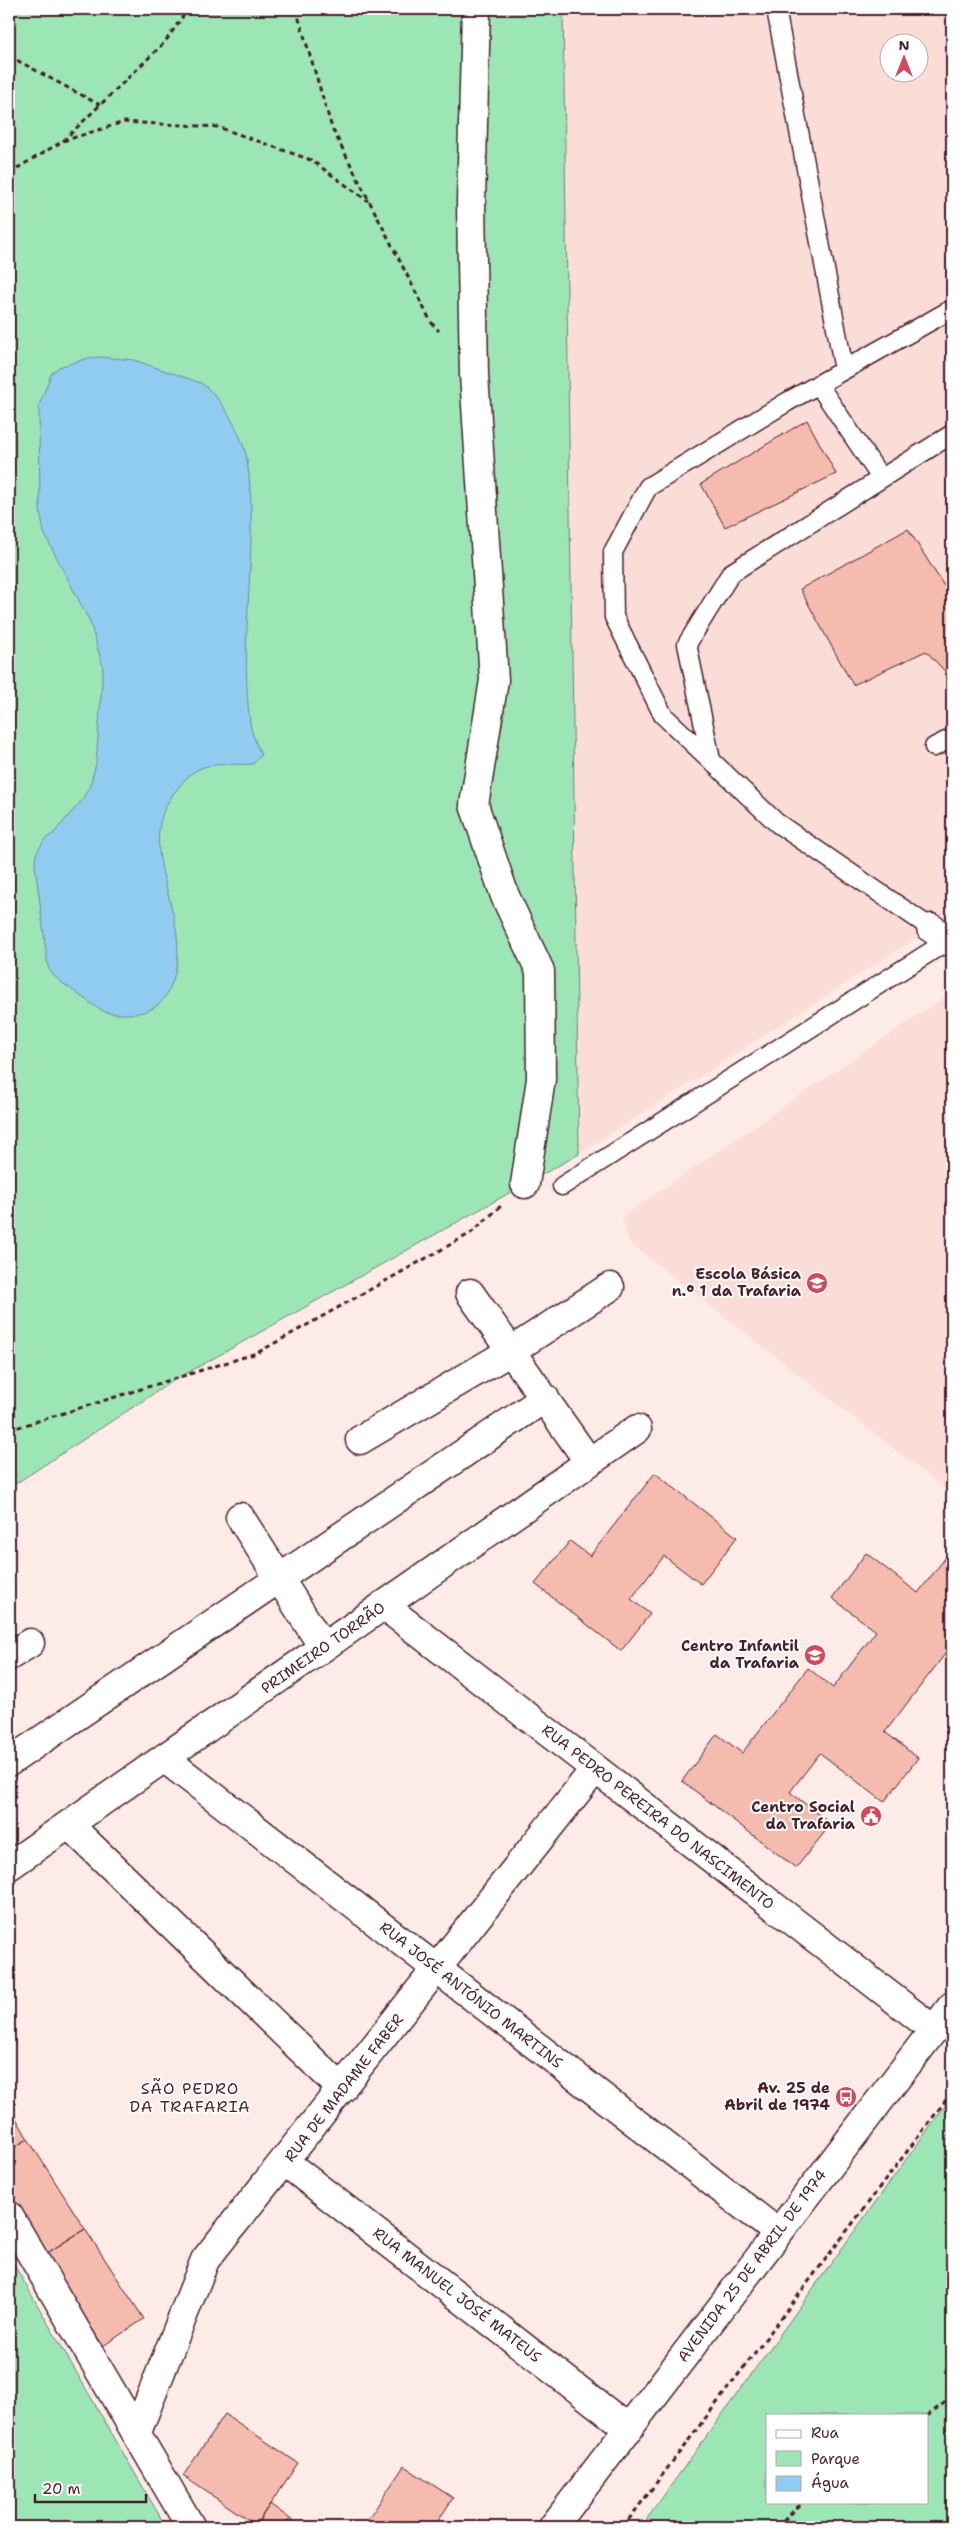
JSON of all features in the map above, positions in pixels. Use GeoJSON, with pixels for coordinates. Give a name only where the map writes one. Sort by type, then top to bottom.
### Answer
{"type":"FeatureCollection","features":[{"type":"Feature","properties":{"kind":"street"},"geometry":{"type":"LineString","coordinates":[[476,9],[471,202],[474,374],[494,680],[474,805],[505,896],[540,971],[541,1079],[525,1184]]}},
{"type":"Feature","properties":{"kind":"street"},"geometry":{"type":"LineString","coordinates":[[360,1440],[511,1351],[610,1287]]}},
{"type":"Feature","properties":{"kind":"street"},"geometry":{"type":"LineString","coordinates":[[470,1293],[589,1462]]}},
{"type":"Feature","properties":{"kind":"street"},"geometry":{"type":"LineString","coordinates":[[9,1762],[545,1398]]}},
{"type":"Feature","properties":{"kind":"street","name":"PRIMEIRO TORRÃO"},"geometry":{"type":"LineString","coordinates":[[9,1866],[636,1429]]}},
{"type":"Feature","properties":{"kind":"street"},"geometry":{"type":"LineString","coordinates":[[240,1517],[324,1647]]}},
{"type":"Feature","properties":{"kind":"street","name":"RUA PEDRO PEREIRA DO NASCIMENTO"},"geometry":{"type":"LineString","coordinates":[[383,1606],[933,2029]]}},
{"type":"Feature","properties":{"kind":"street","name":"RUA JOSÉ ANTÓNIO MARTINS"},"geometry":{"type":"LineString","coordinates":[[164,1758],[777,2232]]}},
{"type":"Feature","properties":{"kind":"street","name":"RUA DE MADAME FABER"},"geometry":{"type":"LineString","coordinates":[[137,2432],[206,2260],[595,1769]]}},
{"type":"Feature","properties":{"kind":"street"},"geometry":{"type":"LineString","coordinates":[[69,1825],[342,2089]]}},
{"type":"Feature","properties":{"kind":"street","name":"AVENIDA 25 DE ABRIL DE 1974"},"geometry":{"type":"LineString","coordinates":[[553,2527],[777,2232],[952,2006]]}},
{"type":"Feature","properties":{"kind":"street","name":"RUA MANUEL JOSÉ MATEUS"},"geometry":{"type":"LineString","coordinates":[[285,2162],[629,2429]]}},
{"type":"Feature","properties":{"kind":"street"},"geometry":{"type":"LineString","coordinates":[[9,2216],[191,2527]]}},
{"type":"Feature","properties":{"kind":"lane"},"geometry":{"type":"LineString","coordinates":[[776,9],[844,370]]}},
{"type":"Feature","properties":{"kind":"lane"},"geometry":{"type":"LineString","coordinates":[[562,1186],[946,937],[777,823],[663,715],[614,617],[614,552],[648,487],[818,384],[952,309]]}},
{"type":"Feature","properties":{"kind":"lane"},"geometry":{"type":"LineString","coordinates":[[818,384],[881,478]]}},
{"type":"Feature","properties":{"kind":"lane"},"geometry":{"type":"LineString","coordinates":[[711,760],[687,644],[732,573],[952,434]]}},
{"type":"Feature","properties":{"kind":"lane"},"geometry":{"type":"LineString","coordinates":[[934,747],[952,738]]}},
{"type":"Feature","properties":{"kind":"path"},"geometry":{"type":"LineString","coordinates":[[63,141],[165,42],[188,9]]}},
{"type":"Feature","properties":{"kind":"path"},"geometry":{"type":"LineString","coordinates":[[296,9],[332,128],[431,322],[474,374]]}},
{"type":"Feature","properties":{"kind":"path"},"geometry":{"type":"LineString","coordinates":[[9,56],[100,105]]}},
{"type":"Feature","properties":{"kind":"path"},"geometry":{"type":"LineString","coordinates":[[9,173],[63,141],[124,122],[218,127],[311,160],[370,202]]}},
{"type":"Feature","properties":{"kind":"path"},"geometry":{"type":"LineString","coordinates":[[9,1430],[258,1353],[471,1233],[525,1184]]}},
{"type":"Feature","properties":{"kind":"path"},"geometry":{"type":"LineString","coordinates":[[623,2527],[952,2092]]}},
{"type":"Feature","properties":{"kind":"path"},"geometry":{"type":"LineString","coordinates":[[928,2415],[952,2397]]}},
{"type":"Feature","properties":{"kind":"path"},"geometry":{"type":"LineString","coordinates":[[777,2527],[801,2504]]}},
{"type":"Feature","properties":{"kind":"shaded area"},"geometry":{"type":"Polygon","coordinates":[[[563,9],[952,9],[952,915],[579,1154],[563,9]]]}},
{"type":"Feature","properties":{"kind":"shaded area","name":"Escola Básica n.º 1 da Trafaria"},"geometry":{"type":"Polygon","coordinates":[[[952,995],[952,1494],[629,1242],[622,1217],[943,998],[952,995]]]}},
{"type":"Feature","properties":{"kind":"green space"},"geometry":{"type":"Polygon","coordinates":[[[9,9],[563,9],[579,1154],[173,1381],[9,1488],[9,9]]]}},
{"type":"Feature","properties":{"kind":"green space"},"geometry":{"type":"Polygon","coordinates":[[[952,2096],[952,2527],[641,2527],[952,2096]]]}},
{"type":"Feature","properties":{"kind":"green space"},"geometry":{"type":"Polygon","coordinates":[[[9,2256],[166,2527],[9,2527],[9,2256]]]}},
{"type":"Feature","properties":{"kind":"water"},"geometry":{"type":"Polygon","coordinates":[[[102,357],[134,360],[201,383],[209,389],[224,407],[241,439],[247,460],[250,492],[247,690],[251,726],[261,755],[253,764],[216,765],[196,770],[178,788],[164,810],[159,833],[160,856],[176,928],[178,953],[174,977],[167,994],[157,1006],[135,1014],[111,1013],[99,1009],[60,981],[50,971],[35,865],[36,854],[45,839],[53,834],[82,800],[90,785],[96,764],[103,667],[90,622],[44,533],[40,511],[39,406],[51,374],[59,367],[88,358],[102,357]]]}},
{"type":"Feature","properties":{"kind":"building"},"geometry":{"type":"Polygon","coordinates":[[[807,420],[836,474],[725,527],[701,484],[807,420]]]}},
{"type":"Feature","properties":{"kind":"building"},"geometry":{"type":"Polygon","coordinates":[[[908,529],[944,586],[952,580],[952,679],[926,651],[853,685],[800,589],[908,529]]]}},
{"type":"Feature","properties":{"kind":"building"},"geometry":{"type":"Polygon","coordinates":[[[655,1473],[737,1537],[701,1584],[664,1556],[631,1599],[650,1614],[621,1651],[535,1584],[570,1541],[590,1556],[655,1473]]]}},
{"type":"Feature","properties":{"kind":"building"},"geometry":{"type":"Polygon","coordinates":[[[950,1552],[952,1554],[952,1645],[885,1732],[918,1758],[884,1802],[820,1753],[790,1792],[831,1824],[796,1868],[682,1781],[717,1734],[742,1753],[808,1668],[833,1688],[876,1631],[832,1598],[866,1553],[918,1593],[950,1552]]]}},
{"type":"Feature","properties":{"kind":"building"},"geometry":{"type":"Polygon","coordinates":[[[9,2106],[28,2139],[9,2150],[9,2106]]]}},
{"type":"Feature","properties":{"kind":"building"},"geometry":{"type":"Polygon","coordinates":[[[28,2139],[85,2229],[44,2255],[9,2198],[9,2150],[28,2139]]]}},
{"type":"Feature","properties":{"kind":"building"},"geometry":{"type":"Polygon","coordinates":[[[85,2229],[144,2319],[103,2346],[44,2255],[85,2229]]]}},
{"type":"Feature","properties":{"kind":"building"},"geometry":{"type":"Polygon","coordinates":[[[225,2414],[298,2463],[256,2525],[183,2476],[225,2414]]]}},
{"type":"Feature","properties":{"kind":"building"},"geometry":{"type":"Polygon","coordinates":[[[404,2466],[453,2498],[434,2527],[363,2527],[404,2466]]]}},
{"type":"Feature","properties":{"kind":"building"},"geometry":{"type":"Polygon","coordinates":[[[270,2504],[301,2527],[254,2527],[270,2504]]]}},
{"type":"Feature","properties":{"kind":"place","name":"Escola Básica n.º 1 da Trafaria"},"geometry":{"type":"Point","coordinates":[817,1283]}},
{"type":"Feature","properties":{"kind":"place","name":"Centro Infantil da Trafaria"},"geometry":{"type":"Point","coordinates":[815,1655]}},
{"type":"Feature","properties":{"kind":"place","name":"Centro Social da Trafaria"},"geometry":{"type":"Point","coordinates":[871,1816]}},
{"type":"Feature","properties":{"kind":"place","name":"Av. 25 de Abril de 1974"},"geometry":{"type":"Point","coordinates":[846,2097]}},
{"type":"Feature","properties":{"kind":"district","name":"SÃO PEDRO DA TRAFARIA"},"geometry":{"type":"Point","coordinates":[190,2097]}}]}
